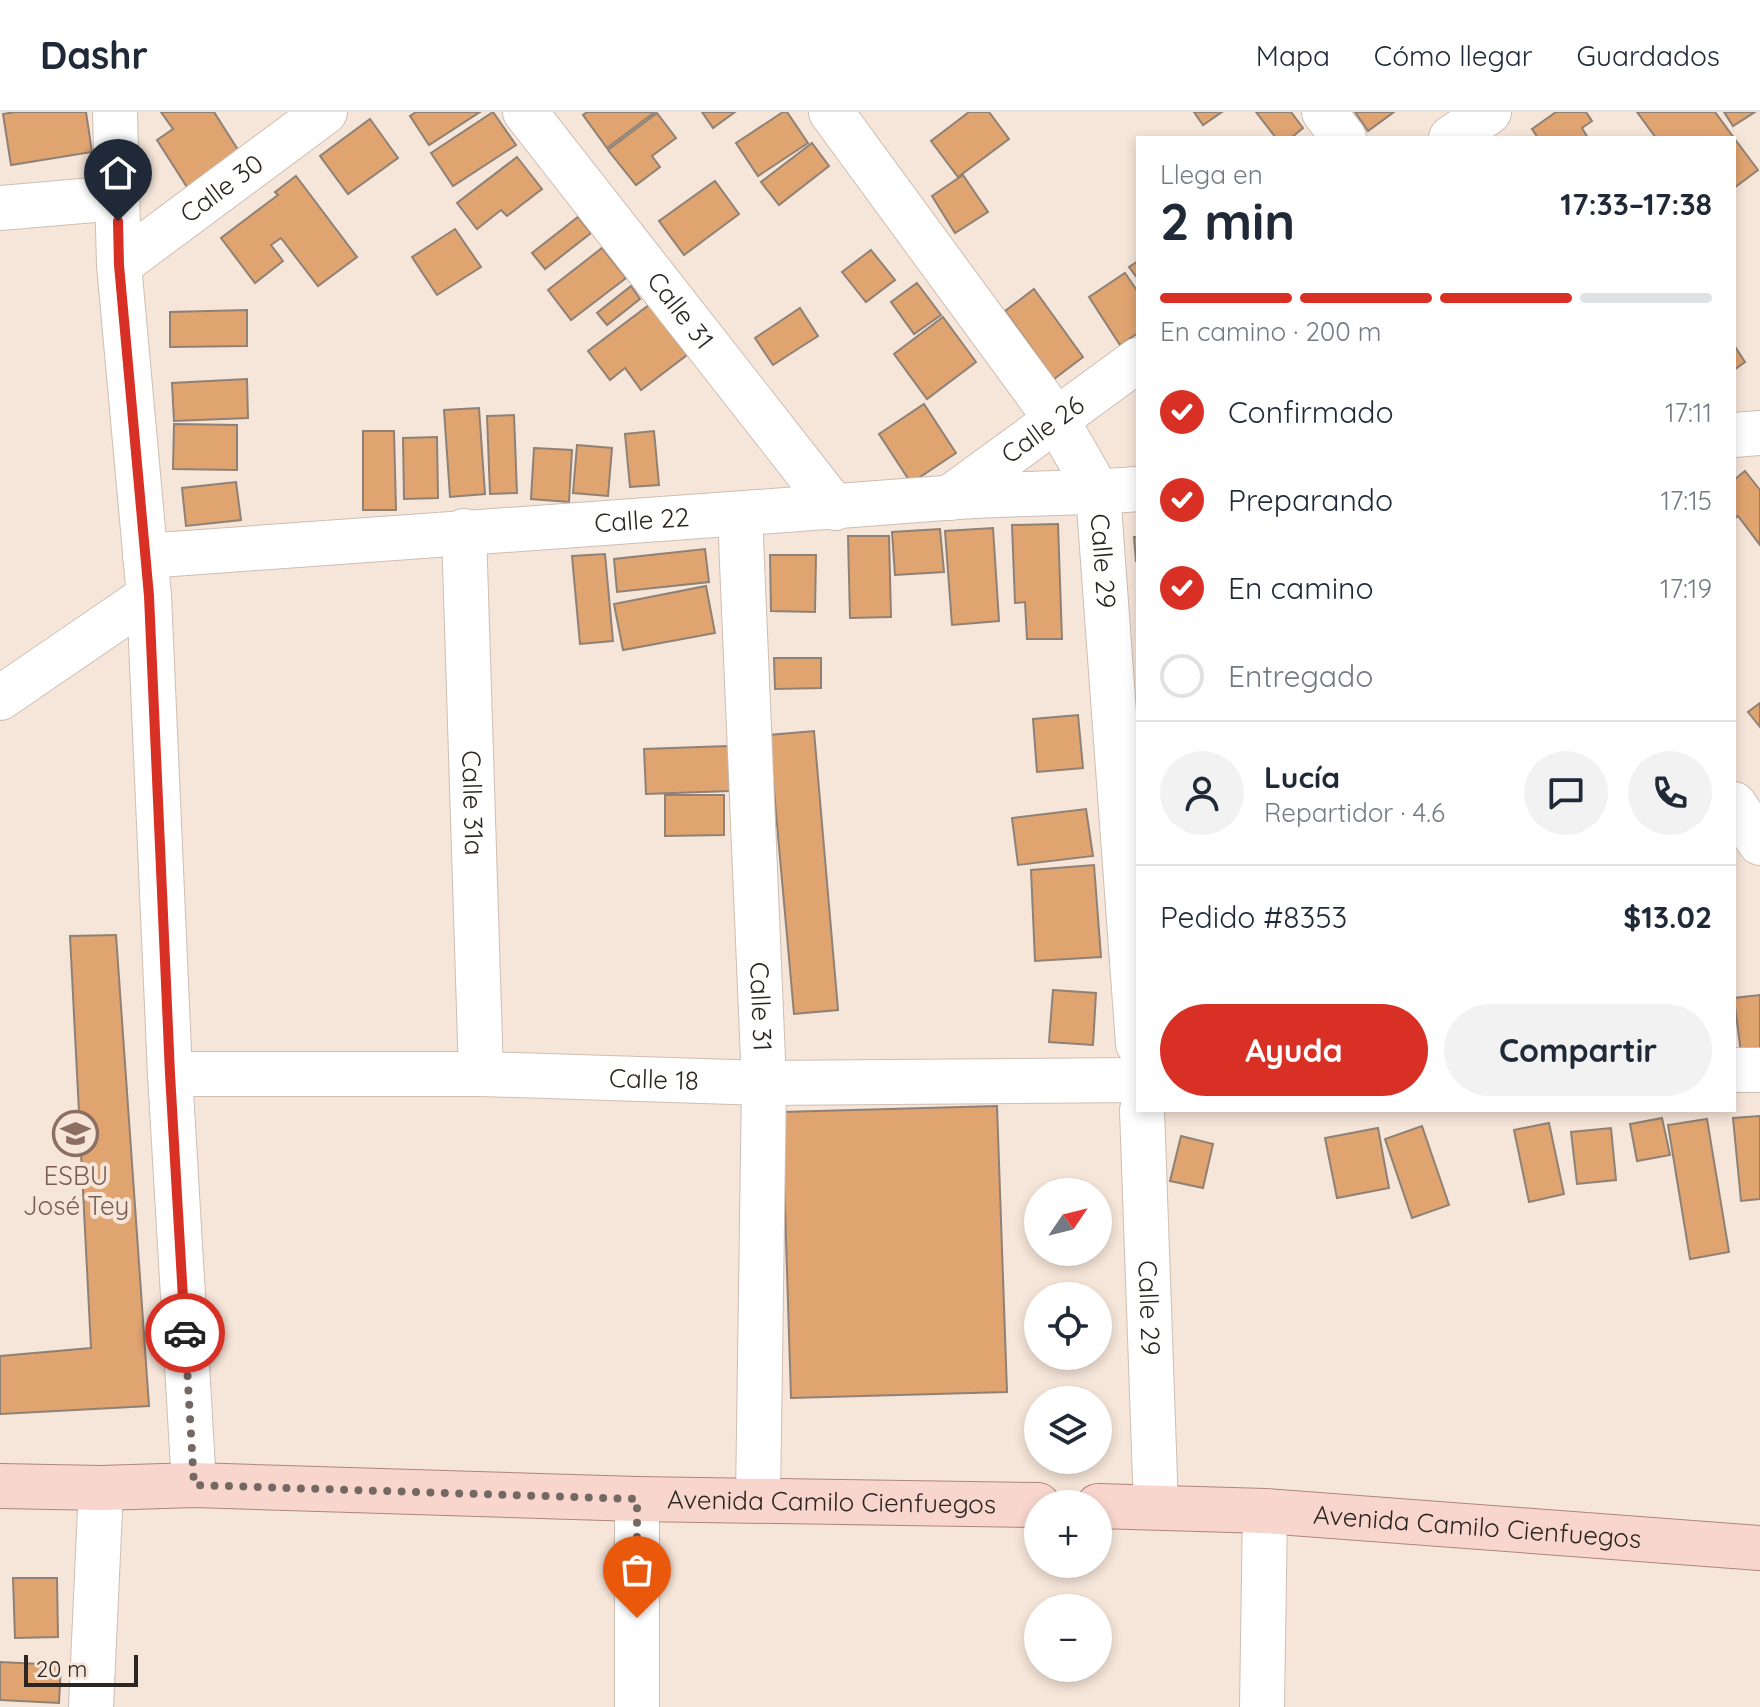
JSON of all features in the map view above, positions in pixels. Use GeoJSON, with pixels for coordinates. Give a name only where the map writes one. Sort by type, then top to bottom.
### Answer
{"type":"FeatureCollection","features":[{"type":"Feature","properties":{"kind":"main road","name":"Avenida Camilo Cienfuegos"},"geometry":{"type":"LineString","coordinates":[[0,1486],[101,1488],[194,1485],[637,1499],[1024,1505]]}},
{"type":"Feature","properties":{"kind":"main road","name":"Avenida Camilo Cienfuegos"},"geometry":{"type":"LineString","coordinates":[[1112,1506],[1265,1511],[1760,1548]]}},
{"type":"Feature","properties":{"kind":"street"},"geometry":{"type":"LineString","coordinates":[[115,112],[119,265],[147,576],[170,1074],[194,1485]]}},
{"type":"Feature","properties":{"kind":"street","name":"Calle 30"},"geometry":{"type":"LineString","coordinates":[[119,265],[325,112]]}},
{"type":"Feature","properties":{"kind":"street","name":"Calle 31"},"geometry":{"type":"LineString","coordinates":[[525,112],[835,508]]}},
{"type":"Feature","properties":{"kind":"street","name":"Calle 29"},"geometry":{"type":"LineString","coordinates":[[831,112],[1056,419],[1118,490],[1136,989]]}},
{"type":"Feature","properties":{"kind":"street"},"geometry":{"type":"LineString","coordinates":[[1324,112],[1342,136]]}},
{"type":"Feature","properties":{"kind":"street"},"geometry":{"type":"LineString","coordinates":[[1454,136],[1489,112]]}},
{"type":"Feature","properties":{"kind":"street"},"geometry":{"type":"LineString","coordinates":[[0,208],[117,198]]}},
{"type":"Feature","properties":{"kind":"street","name":"Calle 26"},"geometry":{"type":"LineString","coordinates":[[949,498],[1136,361]]}},
{"type":"Feature","properties":{"kind":"street"},"geometry":{"type":"LineString","coordinates":[[1736,435],[1760,433]]}},
{"type":"Feature","properties":{"kind":"street","name":"Calle 22"},"geometry":{"type":"LineString","coordinates":[[147,576],[464,531],[740,515],[949,498],[1118,490]]}},
{"type":"Feature","properties":{"kind":"street","name":"Calle 31"},"geometry":{"type":"LineString","coordinates":[[740,515],[764,1083],[758,1499]]}},
{"type":"Feature","properties":{"kind":"street","name":"Calle 31a"},"geometry":{"type":"LineString","coordinates":[[464,531],[481,1074]]}},
{"type":"Feature","properties":{"kind":"street"},"geometry":{"type":"LineString","coordinates":[[0,698],[147,576]]}},
{"type":"Feature","properties":{"kind":"street"},"geometry":{"type":"LineString","coordinates":[[1736,1070],[1760,1070]]}},
{"type":"Feature","properties":{"kind":"street","name":"Calle 18"},"geometry":{"type":"LineString","coordinates":[[170,1074],[481,1074],[764,1083],[1136,1080]]}},
{"type":"Feature","properties":{"kind":"street","name":"Calle 29"},"geometry":{"type":"LineString","coordinates":[[1142,1112],[1156,1507]]}},
{"type":"Feature","properties":{"kind":"street"},"geometry":{"type":"LineString","coordinates":[[91,1707],[101,1488]]}},
{"type":"Feature","properties":{"kind":"street"},"geometry":{"type":"LineString","coordinates":[[637,1499],[637,1707]]}},
{"type":"Feature","properties":{"kind":"street"},"geometry":{"type":"LineString","coordinates":[[1262,1707],[1265,1511]]}},
{"type":"Feature","properties":{"kind":"building"},"geometry":{"type":"Polygon","coordinates":[[[86,112],[92,152],[11,165],[3,114],[86,112]]]}},
{"type":"Feature","properties":{"kind":"building"},"geometry":{"type":"Polygon","coordinates":[[[161,112],[214,112],[240,153],[187,187],[157,140],[173,129],[161,112]]]}},
{"type":"Feature","properties":{"kind":"building"},"geometry":{"type":"Polygon","coordinates":[[[416,112],[480,112],[429,145],[410,116],[416,112]]]}},
{"type":"Feature","properties":{"kind":"building"},"geometry":{"type":"Polygon","coordinates":[[[493,112],[516,145],[453,186],[431,153],[493,112]]]}},
{"type":"Feature","properties":{"kind":"building"},"geometry":{"type":"Polygon","coordinates":[[[587,112],[655,112],[607,148],[583,115],[587,112]]]}},
{"type":"Feature","properties":{"kind":"building"},"geometry":{"type":"Polygon","coordinates":[[[702,112],[735,112],[713,128],[702,112]]]}},
{"type":"Feature","properties":{"kind":"building"},"geometry":{"type":"Polygon","coordinates":[[[787,112],[808,143],[758,176],[736,143],[787,112]]]}},
{"type":"Feature","properties":{"kind":"building"},"geometry":{"type":"Polygon","coordinates":[[[969,112],[989,112],[1009,139],[958,177],[931,141],[969,112]]]}},
{"type":"Feature","properties":{"kind":"building"},"geometry":{"type":"Polygon","coordinates":[[[1194,112],[1222,112],[1203,125],[1194,112]]]}},
{"type":"Feature","properties":{"kind":"building"},"geometry":{"type":"Polygon","coordinates":[[[1256,112],[1291,112],[1303,128],[1293,136],[1274,136],[1256,112]]]}},
{"type":"Feature","properties":{"kind":"building"},"geometry":{"type":"Polygon","coordinates":[[[1355,112],[1394,112],[1368,131],[1355,112]]]}},
{"type":"Feature","properties":{"kind":"building"},"geometry":{"type":"Polygon","coordinates":[[[1556,112],[1586,112],[1592,121],[1582,128],[1587,136],[1537,136],[1532,129],[1556,112]]]}},
{"type":"Feature","properties":{"kind":"building"},"geometry":{"type":"Polygon","coordinates":[[[1637,112],[1715,112],[1733,136],[1655,136],[1637,112]]]}},
{"type":"Feature","properties":{"kind":"building"},"geometry":{"type":"Polygon","coordinates":[[[1724,112],[1755,112],[1733,126],[1724,112]]]}},
{"type":"Feature","properties":{"kind":"building"},"geometry":{"type":"Polygon","coordinates":[[[657,113],[676,138],[652,156],[660,167],[636,185],[608,150],[657,113]]]}},
{"type":"Feature","properties":{"kind":"building"},"geometry":{"type":"Polygon","coordinates":[[[370,119],[398,158],[348,194],[320,156],[370,119]]]}},
{"type":"Feature","properties":{"kind":"building"},"geometry":{"type":"Polygon","coordinates":[[[1736,141],[1758,170],[1736,186],[1736,141]]]}},
{"type":"Feature","properties":{"kind":"building"},"geometry":{"type":"Polygon","coordinates":[[[812,143],[829,166],[779,205],[761,182],[812,143]]]}},
{"type":"Feature","properties":{"kind":"building"},"geometry":{"type":"Polygon","coordinates":[[[517,157],[542,189],[507,216],[501,210],[477,229],[457,203],[517,157]]]}},
{"type":"Feature","properties":{"kind":"building"},"geometry":{"type":"Polygon","coordinates":[[[963,175],[988,212],[955,233],[932,196],[963,175]]]}},
{"type":"Feature","properties":{"kind":"building"},"geometry":{"type":"Polygon","coordinates":[[[296,176],[357,257],[318,286],[281,238],[271,245],[283,261],[255,283],[221,238],[278,195],[275,192],[296,176]]]}},
{"type":"Feature","properties":{"kind":"building"},"geometry":{"type":"Polygon","coordinates":[[[715,181],[739,214],[684,255],[659,221],[715,181]]]}},
{"type":"Feature","properties":{"kind":"building"},"geometry":{"type":"Polygon","coordinates":[[[578,217],[591,233],[545,269],[532,253],[578,217]]]}},
{"type":"Feature","properties":{"kind":"building"},"geometry":{"type":"Polygon","coordinates":[[[455,229],[481,267],[437,295],[412,257],[455,229]]]}},
{"type":"Feature","properties":{"kind":"building"},"geometry":{"type":"Polygon","coordinates":[[[602,248],[626,278],[571,320],[548,290],[602,248]]]}},
{"type":"Feature","properties":{"kind":"building"},"geometry":{"type":"Polygon","coordinates":[[[871,250],[895,280],[866,302],[842,272],[871,250]]]}},
{"type":"Feature","properties":{"kind":"building"},"geometry":{"type":"Polygon","coordinates":[[[1136,262],[1136,276],[1129,267],[1136,262]]]}},
{"type":"Feature","properties":{"kind":"building"},"geometry":{"type":"Polygon","coordinates":[[[1125,273],[1136,289],[1136,334],[1120,345],[1089,297],[1125,273]]]}},
{"type":"Feature","properties":{"kind":"building"},"geometry":{"type":"Polygon","coordinates":[[[917,283],[941,315],[914,334],[891,302],[917,283]]]}},
{"type":"Feature","properties":{"kind":"building"},"geometry":{"type":"Polygon","coordinates":[[[631,286],[640,299],[607,325],[597,313],[631,286]]]}},
{"type":"Feature","properties":{"kind":"building"},"geometry":{"type":"Polygon","coordinates":[[[1034,289],[1083,357],[1054,379],[1005,311],[1034,289]]]}},
{"type":"Feature","properties":{"kind":"building"},"geometry":{"type":"Polygon","coordinates":[[[649,305],[687,355],[641,390],[625,368],[610,380],[588,351],[649,305]]]}},
{"type":"Feature","properties":{"kind":"building"},"geometry":{"type":"Polygon","coordinates":[[[800,308],[818,336],[773,365],[755,338],[800,308]]]}},
{"type":"Feature","properties":{"kind":"building"},"geometry":{"type":"Polygon","coordinates":[[[247,310],[247,346],[170,347],[170,312],[247,310]]]}},
{"type":"Feature","properties":{"kind":"building"},"geometry":{"type":"Polygon","coordinates":[[[943,317],[976,362],[927,399],[894,354],[943,317]]]}},
{"type":"Feature","properties":{"kind":"building"},"geometry":{"type":"Polygon","coordinates":[[[1736,348],[1745,362],[1736,369],[1736,348]]]}},
{"type":"Feature","properties":{"kind":"building"},"geometry":{"type":"Polygon","coordinates":[[[247,379],[248,418],[174,421],[172,383],[247,379]]]}},
{"type":"Feature","properties":{"kind":"building"},"geometry":{"type":"Polygon","coordinates":[[[924,404],[956,453],[911,483],[879,434],[924,404]]]}},
{"type":"Feature","properties":{"kind":"building"},"geometry":{"type":"Polygon","coordinates":[[[479,408],[485,494],[450,497],[444,410],[479,408]]]}},
{"type":"Feature","properties":{"kind":"building"},"geometry":{"type":"Polygon","coordinates":[[[514,415],[517,493],[490,494],[487,416],[514,415]]]}},
{"type":"Feature","properties":{"kind":"building"},"geometry":{"type":"Polygon","coordinates":[[[174,424],[237,425],[237,470],[173,469],[174,424]]]}},
{"type":"Feature","properties":{"kind":"building"},"geometry":{"type":"Polygon","coordinates":[[[363,431],[394,431],[396,510],[363,510],[363,431]]]}},
{"type":"Feature","properties":{"kind":"building"},"geometry":{"type":"Polygon","coordinates":[[[654,431],[659,485],[630,487],[625,434],[654,431]]]}},
{"type":"Feature","properties":{"kind":"building"},"geometry":{"type":"Polygon","coordinates":[[[437,437],[438,498],[404,499],[403,438],[437,437]]]}},
{"type":"Feature","properties":{"kind":"building"},"geometry":{"type":"Polygon","coordinates":[[[577,445],[612,448],[608,496],[573,493],[577,445]]]}},
{"type":"Feature","properties":{"kind":"building"},"geometry":{"type":"Polygon","coordinates":[[[534,448],[572,450],[569,502],[531,499],[534,448]]]}},
{"type":"Feature","properties":{"kind":"building"},"geometry":{"type":"Polygon","coordinates":[[[1745,471],[1760,490],[1760,545],[1738,516],[1736,518],[1736,478],[1745,471]]]}},
{"type":"Feature","properties":{"kind":"building"},"geometry":{"type":"Polygon","coordinates":[[[236,482],[241,520],[186,526],[182,488],[236,482]]]}},
{"type":"Feature","properties":{"kind":"building"},"geometry":{"type":"Polygon","coordinates":[[[1058,524],[1062,639],[1027,639],[1025,602],[1015,603],[1012,525],[1058,524]]]}},
{"type":"Feature","properties":{"kind":"building"},"geometry":{"type":"Polygon","coordinates":[[[993,528],[999,621],[952,625],[945,531],[993,528]]]}},
{"type":"Feature","properties":{"kind":"building"},"geometry":{"type":"Polygon","coordinates":[[[940,529],[944,572],[895,575],[892,532],[940,529]]]}},
{"type":"Feature","properties":{"kind":"building"},"geometry":{"type":"Polygon","coordinates":[[[848,536],[889,536],[891,617],[850,618],[848,536]]]}},
{"type":"Feature","properties":{"kind":"building"},"geometry":{"type":"Polygon","coordinates":[[[705,549],[709,582],[617,592],[614,559],[705,549]]]}},
{"type":"Feature","properties":{"kind":"building"},"geometry":{"type":"Polygon","coordinates":[[[605,554],[613,641],[580,644],[572,556],[605,554]]]}},
{"type":"Feature","properties":{"kind":"building"},"geometry":{"type":"Polygon","coordinates":[[[770,555],[816,555],[815,612],[771,611],[770,555]]]}},
{"type":"Feature","properties":{"kind":"building"},"geometry":{"type":"Polygon","coordinates":[[[706,586],[715,633],[623,650],[614,604],[706,586]]]}},
{"type":"Feature","properties":{"kind":"building"},"geometry":{"type":"Polygon","coordinates":[[[774,658],[821,658],[821,688],[775,689],[774,658]]]}},
{"type":"Feature","properties":{"kind":"building"},"geometry":{"type":"Polygon","coordinates":[[[1760,703],[1760,727],[1748,712],[1760,703]]]}},
{"type":"Feature","properties":{"kind":"building"},"geometry":{"type":"Polygon","coordinates":[[[1078,715],[1083,768],[1037,772],[1033,719],[1078,715]]]}},
{"type":"Feature","properties":{"kind":"building"},"geometry":{"type":"Polygon","coordinates":[[[814,731],[838,1010],[794,1014],[769,735],[814,731]]]}},
{"type":"Feature","properties":{"kind":"building"},"geometry":{"type":"Polygon","coordinates":[[[728,746],[730,791],[646,794],[644,749],[728,746]]]}},
{"type":"Feature","properties":{"kind":"building"},"geometry":{"type":"Polygon","coordinates":[[[665,795],[724,795],[724,835],[665,836],[665,795]]]}},
{"type":"Feature","properties":{"kind":"building"},"geometry":{"type":"Polygon","coordinates":[[[1086,809],[1093,856],[1018,865],[1012,818],[1086,809]]]}},
{"type":"Feature","properties":{"kind":"building"},"geometry":{"type":"Polygon","coordinates":[[[1094,865],[1101,957],[1035,961],[1031,870],[1094,865]]]}},
{"type":"Feature","properties":{"kind":"building"},"geometry":{"type":"Polygon","coordinates":[[[116,935],[149,1406],[0,1414],[0,1356],[91,1348],[70,936],[116,935]]]}},
{"type":"Feature","properties":{"kind":"building"},"geometry":{"type":"Polygon","coordinates":[[[1053,990],[1096,993],[1093,1045],[1049,1042],[1053,990]]]}},
{"type":"Feature","properties":{"kind":"building"},"geometry":{"type":"Polygon","coordinates":[[[1760,995],[1760,1050],[1741,1053],[1736,998],[1760,995]]]}},
{"type":"Feature","properties":{"kind":"building"},"geometry":{"type":"Polygon","coordinates":[[[997,1106],[1007,1392],[791,1398],[782,1112],[997,1106]]]}},
{"type":"Feature","properties":{"kind":"building"},"geometry":{"type":"Polygon","coordinates":[[[1760,1116],[1760,1199],[1741,1201],[1733,1118],[1760,1116]]]}},
{"type":"Feature","properties":{"kind":"building"},"geometry":{"type":"Polygon","coordinates":[[[1662,1118],[1670,1155],[1637,1161],[1630,1124],[1662,1118]]]}},
{"type":"Feature","properties":{"kind":"building"},"geometry":{"type":"Polygon","coordinates":[[[1707,1119],[1729,1252],[1690,1259],[1668,1125],[1707,1119]]]}},
{"type":"Feature","properties":{"kind":"building"},"geometry":{"type":"Polygon","coordinates":[[[1549,1123],[1564,1194],[1529,1202],[1514,1130],[1549,1123]]]}},
{"type":"Feature","properties":{"kind":"building"},"geometry":{"type":"Polygon","coordinates":[[[1422,1126],[1449,1205],[1412,1218],[1385,1139],[1422,1126]]]}},
{"type":"Feature","properties":{"kind":"building"},"geometry":{"type":"Polygon","coordinates":[[[1378,1128],[1389,1188],[1337,1198],[1325,1138],[1378,1128]]]}},
{"type":"Feature","properties":{"kind":"building"},"geometry":{"type":"Polygon","coordinates":[[[1611,1128],[1616,1180],[1577,1184],[1571,1132],[1611,1128]]]}},
{"type":"Feature","properties":{"kind":"building"},"geometry":{"type":"Polygon","coordinates":[[[1181,1136],[1213,1144],[1203,1188],[1170,1181],[1181,1136]]]}},
{"type":"Feature","properties":{"kind":"building"},"geometry":{"type":"Polygon","coordinates":[[[13,1578],[57,1578],[58,1637],[15,1638],[13,1578]]]}},
{"type":"Feature","properties":{"kind":"building"},"geometry":{"type":"Polygon","coordinates":[[[0,1662],[61,1665],[59,1703],[0,1700],[0,1662]]]}},
{"type":"Feature","properties":{"kind":"way so far"},"geometry":{"type":"LineString","coordinates":[[185,1333],[194,1485],[637,1499],[637,1618]]}},
{"type":"Feature","properties":{"kind":"place","name":"ESBU José Tey"},"geometry":{"type":"Point","coordinates":[76,1133]}},
{"type":"Feature","properties":{"kind":"route"},"geometry":{"type":"LineString","coordinates":[[118,221],[119,265],[149,596],[185,1333]]}}]}
